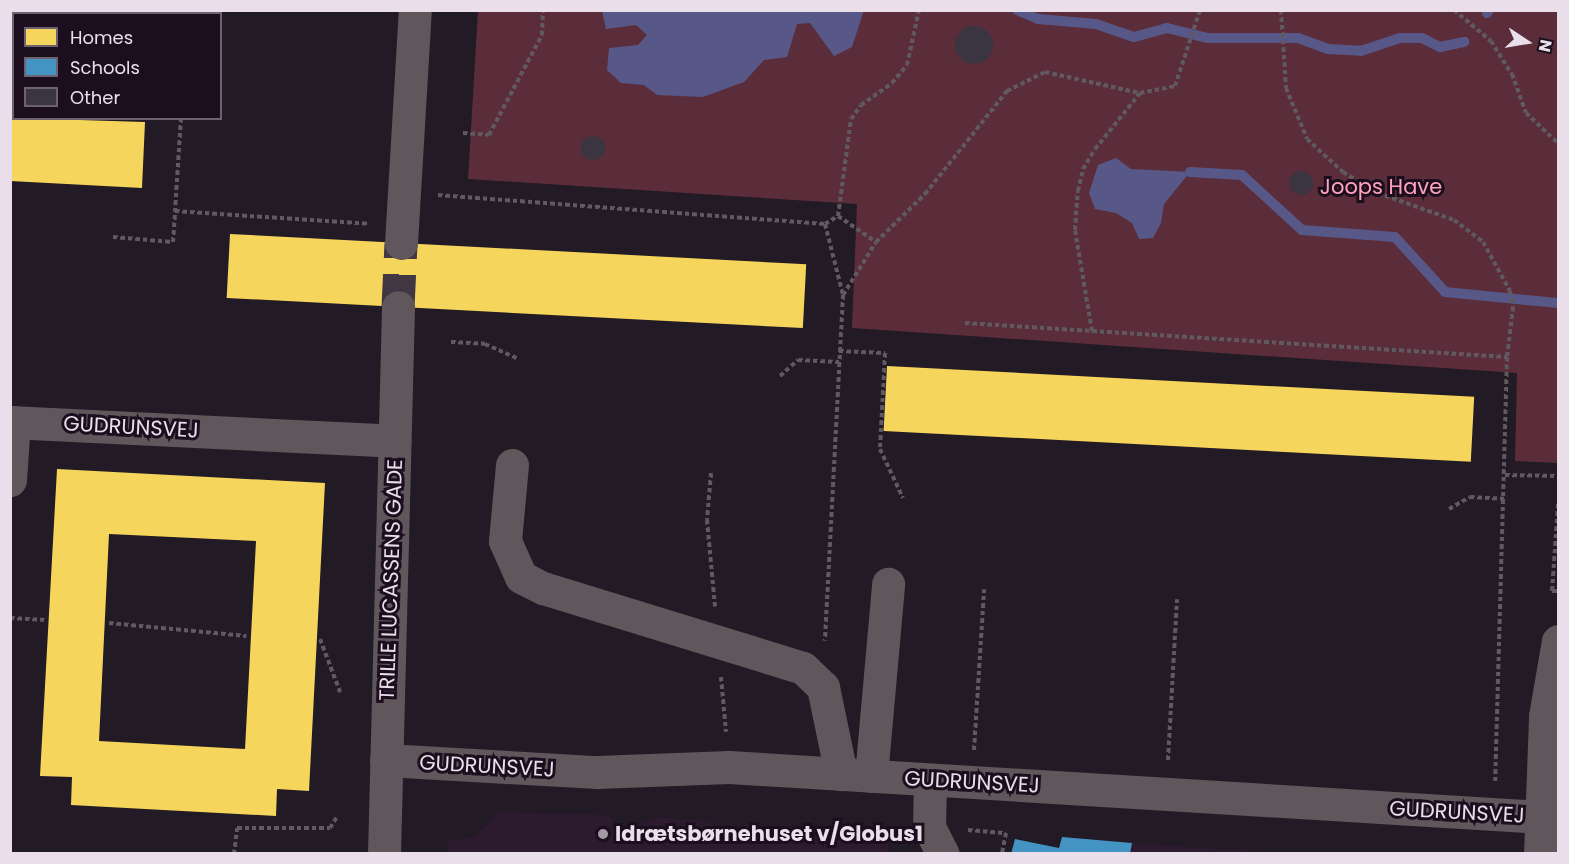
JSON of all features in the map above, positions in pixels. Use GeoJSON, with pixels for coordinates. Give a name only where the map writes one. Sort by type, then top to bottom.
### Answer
{"type":"FeatureCollection","features":[{"type":"Feature","properties":{"kind":"street"},"geometry":{"type":"LineString","coordinates":[[402,235],[415,10]]}},
{"type":"Feature","properties":{"kind":"street","name":"TRILLE LUCASSENS GADE"},"geometry":{"type":"LineString","coordinates":[[384,854],[398,307]]}},
{"type":"Feature","properties":{"kind":"street"},"geometry":{"type":"LineString","coordinates":[[10,480],[12,422]]}},
{"type":"Feature","properties":{"kind":"street","name":"GUDRUNSVEJ"},"geometry":{"type":"LineString","coordinates":[[12,422],[395,441]]}},
{"type":"Feature","properties":{"kind":"street"},"geometry":{"type":"LineString","coordinates":[[512,465],[505,541],[521,577],[543,588],[803,668],[823,687],[856,775]]}},
{"type":"Feature","properties":{"kind":"street"},"geometry":{"type":"LineString","coordinates":[[856,775],[888,584]]}},
{"type":"Feature","properties":{"kind":"street"},"geometry":{"type":"LineString","coordinates":[[1540,854],[1550,818],[1552,716],[1558,641]]}},
{"type":"Feature","properties":{"kind":"street","name":"GUDRUNSVEJ"},"geometry":{"type":"LineString","coordinates":[[386,760],[597,772],[729,767],[1550,818]]}},
{"type":"Feature","properties":{"kind":"street"},"geometry":{"type":"LineString","coordinates":[[930,780],[929,827],[943,854]]}},
{"type":"Feature","properties":{"kind":"path"},"geometry":{"type":"LineString","coordinates":[[463,133],[489,135],[542,35],[543,10]]}},
{"type":"Feature","properties":{"kind":"path"},"geometry":{"type":"LineString","coordinates":[[838,216],[850,119],[861,105],[892,83],[908,65],[920,10]]}},
{"type":"Feature","properties":{"kind":"path"},"geometry":{"type":"LineString","coordinates":[[843,295],[876,242],[953,161],[1007,90],[1046,72],[1140,93],[1175,86],[1192,42],[1200,10]]}},
{"type":"Feature","properties":{"kind":"path"},"geometry":{"type":"LineString","coordinates":[[1281,10],[1286,88],[1307,139],[1342,172],[1378,193],[1454,220],[1473,234],[1483,242],[1510,291],[1513,307],[1507,357],[1494,814]]}},
{"type":"Feature","properties":{"kind":"path"},"geometry":{"type":"LineString","coordinates":[[1454,10],[1491,41],[1512,74],[1526,113],[1558,143]]}},
{"type":"Feature","properties":{"kind":"path"},"geometry":{"type":"LineString","coordinates":[[10,56],[12,37]]}},
{"type":"Feature","properties":{"kind":"path"},"geometry":{"type":"LineString","coordinates":[[1092,331],[1075,231],[1078,191],[1083,169],[1095,149],[1140,93]]}},
{"type":"Feature","properties":{"kind":"path"},"geometry":{"type":"LineString","coordinates":[[113,237],[173,242],[181,120]]}},
{"type":"Feature","properties":{"kind":"path"},"geometry":{"type":"LineString","coordinates":[[404,193],[825,224],[838,216]]}},
{"type":"Feature","properties":{"kind":"path"},"geometry":{"type":"LineString","coordinates":[[175,211],[402,235]]}},
{"type":"Feature","properties":{"kind":"path"},"geometry":{"type":"LineString","coordinates":[[838,216],[876,242]]}},
{"type":"Feature","properties":{"kind":"path"},"geometry":{"type":"LineString","coordinates":[[823,687],[843,295],[825,224]]}},
{"type":"Feature","properties":{"kind":"path"},"geometry":{"type":"LineString","coordinates":[[965,323],[1507,357]]}},
{"type":"Feature","properties":{"kind":"path"},"geometry":{"type":"LineString","coordinates":[[451,342],[485,344],[518,359]]}},
{"type":"Feature","properties":{"kind":"path"},"geometry":{"type":"LineString","coordinates":[[839,351],[885,353],[880,449],[903,498]]}},
{"type":"Feature","properties":{"kind":"path"},"geometry":{"type":"LineString","coordinates":[[780,376],[798,360],[838,362]]}},
{"type":"Feature","properties":{"kind":"path"},"geometry":{"type":"LineString","coordinates":[[1505,475],[1558,476]]}},
{"type":"Feature","properties":{"kind":"path"},"geometry":{"type":"LineString","coordinates":[[1449,509],[1470,497],[1504,499]]}},
{"type":"Feature","properties":{"kind":"path"},"geometry":{"type":"LineString","coordinates":[[1558,504],[1552,591],[1558,591]]}},
{"type":"Feature","properties":{"kind":"path"},"geometry":{"type":"LineString","coordinates":[[972,782],[984,589]]}},
{"type":"Feature","properties":{"kind":"path"},"geometry":{"type":"LineString","coordinates":[[1166,794],[1177,600]]}},
{"type":"Feature","properties":{"kind":"path"},"geometry":{"type":"LineString","coordinates":[[10,618],[46,620]]}},
{"type":"Feature","properties":{"kind":"path"},"geometry":{"type":"LineString","coordinates":[[109,623],[246,636]]}},
{"type":"Feature","properties":{"kind":"path"},"geometry":{"type":"LineString","coordinates":[[320,639],[340,692]]}},
{"type":"Feature","properties":{"kind":"path"},"geometry":{"type":"LineString","coordinates":[[234,854],[237,828],[330,828],[337,817]]}},
{"type":"Feature","properties":{"kind":"path"},"geometry":{"type":"LineString","coordinates":[[1002,854],[1006,833]]}},
{"type":"Feature","properties":{"kind":"shaded area","name":"Idrætsbørnehuset v/Globus1"},"geometry":{"type":"Polygon","coordinates":[[[500,812],[607,815],[623,831],[654,817],[707,821],[731,836],[746,824],[889,832],[888,853],[448,853],[448,841],[474,837],[500,812]]]}},
{"type":"Feature","properties":{"kind":"shaded area"},"geometry":{"type":"Polygon","coordinates":[[[1132,843],[1265,852],[1265,854],[1130,854],[1132,843]]]}},
{"type":"Feature","properties":{"kind":"green space"},"geometry":{"type":"Polygon","coordinates":[[[11,10],[167,11],[12,12],[12,79],[11,10]]]}},
{"type":"Feature","properties":{"kind":"green space","name":"Joops Have"},"geometry":{"type":"Polygon","coordinates":[[[478,11],[1558,11],[1558,463],[1515,461],[1517,373],[852,328],[857,204],[468,179],[478,11]]]}},
{"type":"Feature","properties":{"kind":"water"},"geometry":{"type":"Polygon","coordinates":[[[864,10],[852,47],[834,56],[810,23],[797,24],[787,57],[764,60],[744,82],[703,97],[657,95],[644,85],[621,83],[607,70],[609,48],[638,45],[647,35],[636,25],[606,29],[602,11],[864,10]]]}},
{"type":"Feature","properties":{"kind":"water"},"geometry":{"type":"Polygon","coordinates":[[[1116,158],[1131,169],[1190,172],[1164,204],[1161,223],[1153,238],[1139,239],[1132,223],[1116,213],[1095,209],[1089,193],[1098,165],[1116,158]]]}},
{"type":"Feature","properties":{"kind":"building: Homes"},"geometry":{"type":"Polygon","coordinates":[[[10,115],[12,120],[145,122],[142,188],[10,181],[10,115]]]}},
{"type":"Feature","properties":{"kind":"building: Homes"},"geometry":{"type":"Polygon","coordinates":[[[230,234],[806,264],[803,328],[227,298],[230,234]]]}},
{"type":"Feature","properties":{"kind":"building: Homes"},"geometry":{"type":"Polygon","coordinates":[[[887,366],[1474,397],[1471,462],[884,431],[887,366]]]}},
{"type":"Feature","properties":{"kind":"building: Homes"},"geometry":{"type":"Polygon","coordinates":[[[57,469],[325,483],[309,791],[277,789],[276,816],[71,805],[72,777],[40,776],[57,469]],[[109,534],[99,741],[245,749],[256,541],[109,534]]]}},
{"type":"Feature","properties":{"kind":"building: Schools"},"geometry":{"type":"Polygon","coordinates":[[[1062,837],[1132,843],[1130,854],[1011,854],[1015,839],[1059,848],[1062,837]]]}},
{"type":"Feature","properties":{"kind":"building: Other"},"geometry":{"type":"Polygon","coordinates":[[[974,26],[988,31],[993,45],[988,59],[974,64],[960,59],[955,45],[960,31],[974,26]]]}},
{"type":"Feature","properties":{"kind":"building: Other"},"geometry":{"type":"Polygon","coordinates":[[[593,136],[598,137],[604,143],[604,153],[598,159],[593,160],[588,159],[582,153],[581,148],[582,143],[588,137],[593,136]]]}},
{"type":"Feature","properties":{"kind":"building: Other"},"geometry":{"type":"Polygon","coordinates":[[[1301,171],[1309,175],[1313,183],[1309,191],[1301,195],[1293,191],[1289,183],[1293,175],[1301,171]]]}},
{"type":"Feature","properties":{"kind":"waterway"},"geometry":{"type":"LineString","coordinates":[[1017,10],[1038,19],[1096,24],[1134,37],[1167,28],[1207,38],[1298,38],[1328,49],[1361,51],[1400,38],[1422,38],[1440,47],[1464,42]]}},
{"type":"Feature","properties":{"kind":"waterway"},"geometry":{"type":"LineString","coordinates":[[1190,172],[1242,175],[1302,230],[1395,237],[1445,292],[1558,303]]}},
{"type":"Feature","properties":{"kind":"tunnel"},"geometry":{"type":"LineString","coordinates":[[398,307],[401,243]]}},
{"type":"Feature","properties":{"kind":"place","name":"Idrætsbørnehuset v/Globus1"},"geometry":{"type":"Point","coordinates":[603,834]}}]}
